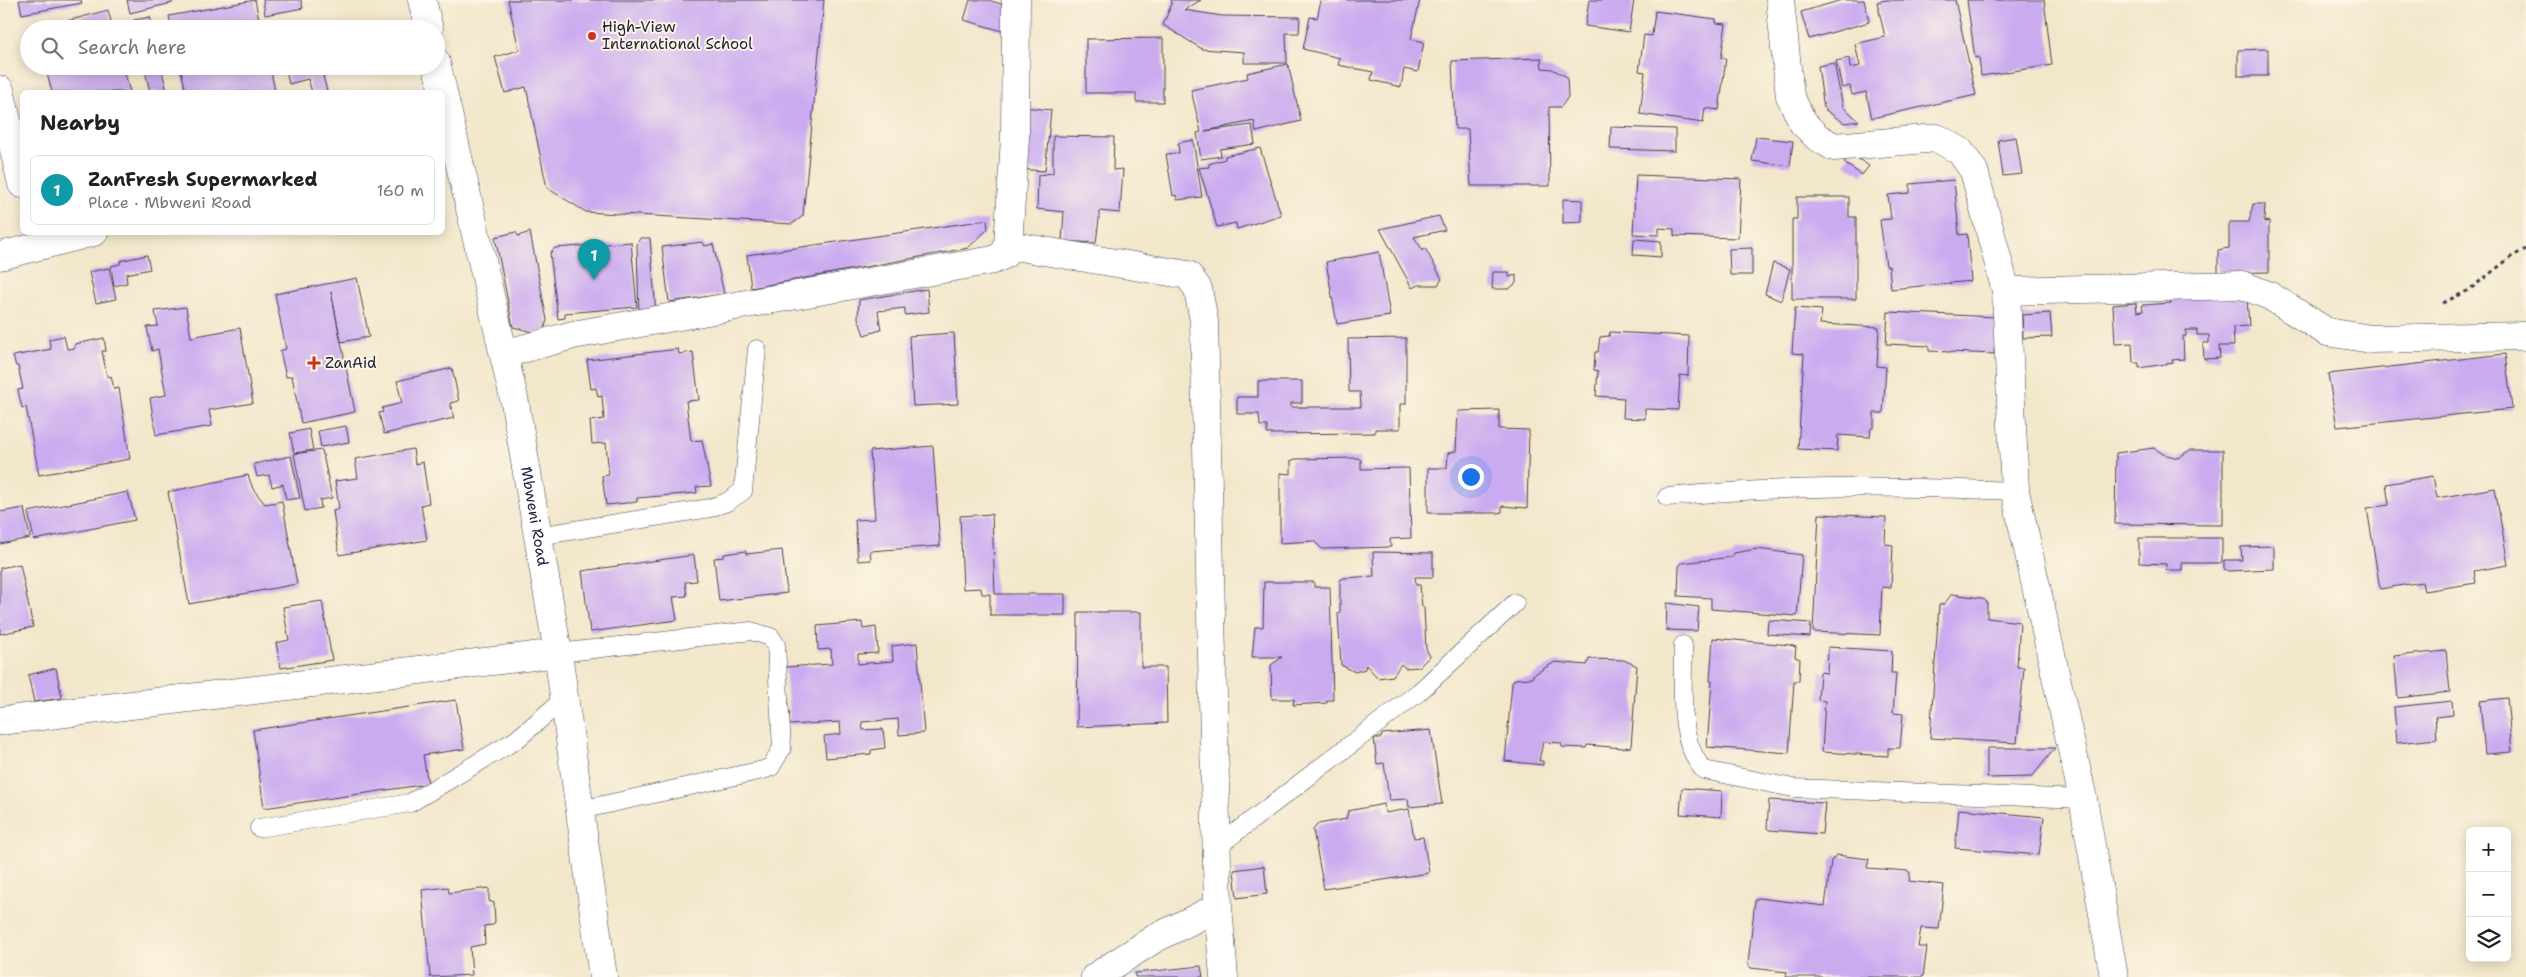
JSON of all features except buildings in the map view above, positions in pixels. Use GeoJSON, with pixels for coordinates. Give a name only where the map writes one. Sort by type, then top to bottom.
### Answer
{"type":"FeatureCollection","features":[{"type":"Feature","properties":{"kind":"street"},"geometry":{"type":"LineString","coordinates":[[422,0],[427,20]]}},
{"type":"Feature","properties":{"kind":"street"},"geometry":{"type":"LineString","coordinates":[[504,354],[572,335],[993,260],[1004,255],[1008,245],[1015,138],[1016,0]]}},
{"type":"Feature","properties":{"kind":"street"},"geometry":{"type":"LineString","coordinates":[[1780,0],[1790,96],[1803,123],[1817,137],[1834,147],[1937,138],[1960,151],[1974,172],[2006,291],[2016,490],[2083,799],[2114,977]]}},
{"type":"Feature","properties":{"kind":"street","name":"Mbweni Road"},"geometry":{"type":"LineString","coordinates":[[438,75],[440,90]]}},
{"type":"Feature","properties":{"kind":"street"},"geometry":{"type":"LineString","coordinates":[[0,90],[20,175]]}},
{"type":"Feature","properties":{"kind":"street","name":"Mbweni Road"},"geometry":{"type":"LineString","coordinates":[[445,120],[448,140],[515,402],[565,698],[603,977]]}},
{"type":"Feature","properties":{"kind":"street"},"geometry":{"type":"LineString","coordinates":[[0,256],[36,240],[72,235]]}},
{"type":"Feature","properties":{"kind":"street"},"geometry":{"type":"LineString","coordinates":[[1008,245],[1188,275],[1198,290],[1204,321],[1218,907],[1224,977]]}},
{"type":"Feature","properties":{"kind":"street"},"geometry":{"type":"LineString","coordinates":[[2006,291],[2242,284],[2270,296],[2328,332],[2371,339],[2526,336]]}},
{"type":"Feature","properties":{"kind":"street"},"geometry":{"type":"LineString","coordinates":[[0,721],[558,653]]}},
{"type":"Feature","properties":{"kind":"street"},"geometry":{"type":"LineString","coordinates":[[1095,977],[1154,939],[1218,907]]}},
{"type":"Feature","properties":{"kind":"lane"},"geometry":{"type":"LineString","coordinates":[[538,536],[710,508],[727,502],[743,490],[757,349]]}},
{"type":"Feature","properties":{"kind":"lane"},"geometry":{"type":"LineString","coordinates":[[1667,497],[1727,490],[1896,486],[2016,490]]}},
{"type":"Feature","properties":{"kind":"lane"},"geometry":{"type":"LineString","coordinates":[[1218,846],[1419,692],[1515,603]]}},
{"type":"Feature","properties":{"kind":"lane"},"geometry":{"type":"LineString","coordinates":[[558,653],[750,631],[771,637],[776,645],[782,748],[771,767],[580,810]]}},
{"type":"Feature","properties":{"kind":"lane"},"geometry":{"type":"LineString","coordinates":[[1683,645],[1685,723],[1694,760],[1704,770],[1793,788],[2083,799]]}},
{"type":"Feature","properties":{"kind":"lane"},"geometry":{"type":"LineString","coordinates":[[259,828],[410,804],[516,740],[565,698]]}},
{"type":"Feature","properties":{"kind":"path"},"geometry":{"type":"LineString","coordinates":[[2442,303],[2469,290],[2511,257],[2526,250]]}},
{"type":"Feature","properties":{"kind":"place","name":"High-View International School"},"geometry":{"type":"Point","coordinates":[592,36]}},
{"type":"Feature","properties":{"kind":"place","name":"ZanFresh Supermarked"},"geometry":{"type":"Point","coordinates":[594,280]}},
{"type":"Feature","properties":{"kind":"place","name":"ZanAid"},"geometry":{"type":"Point","coordinates":[314,363]}}]}
